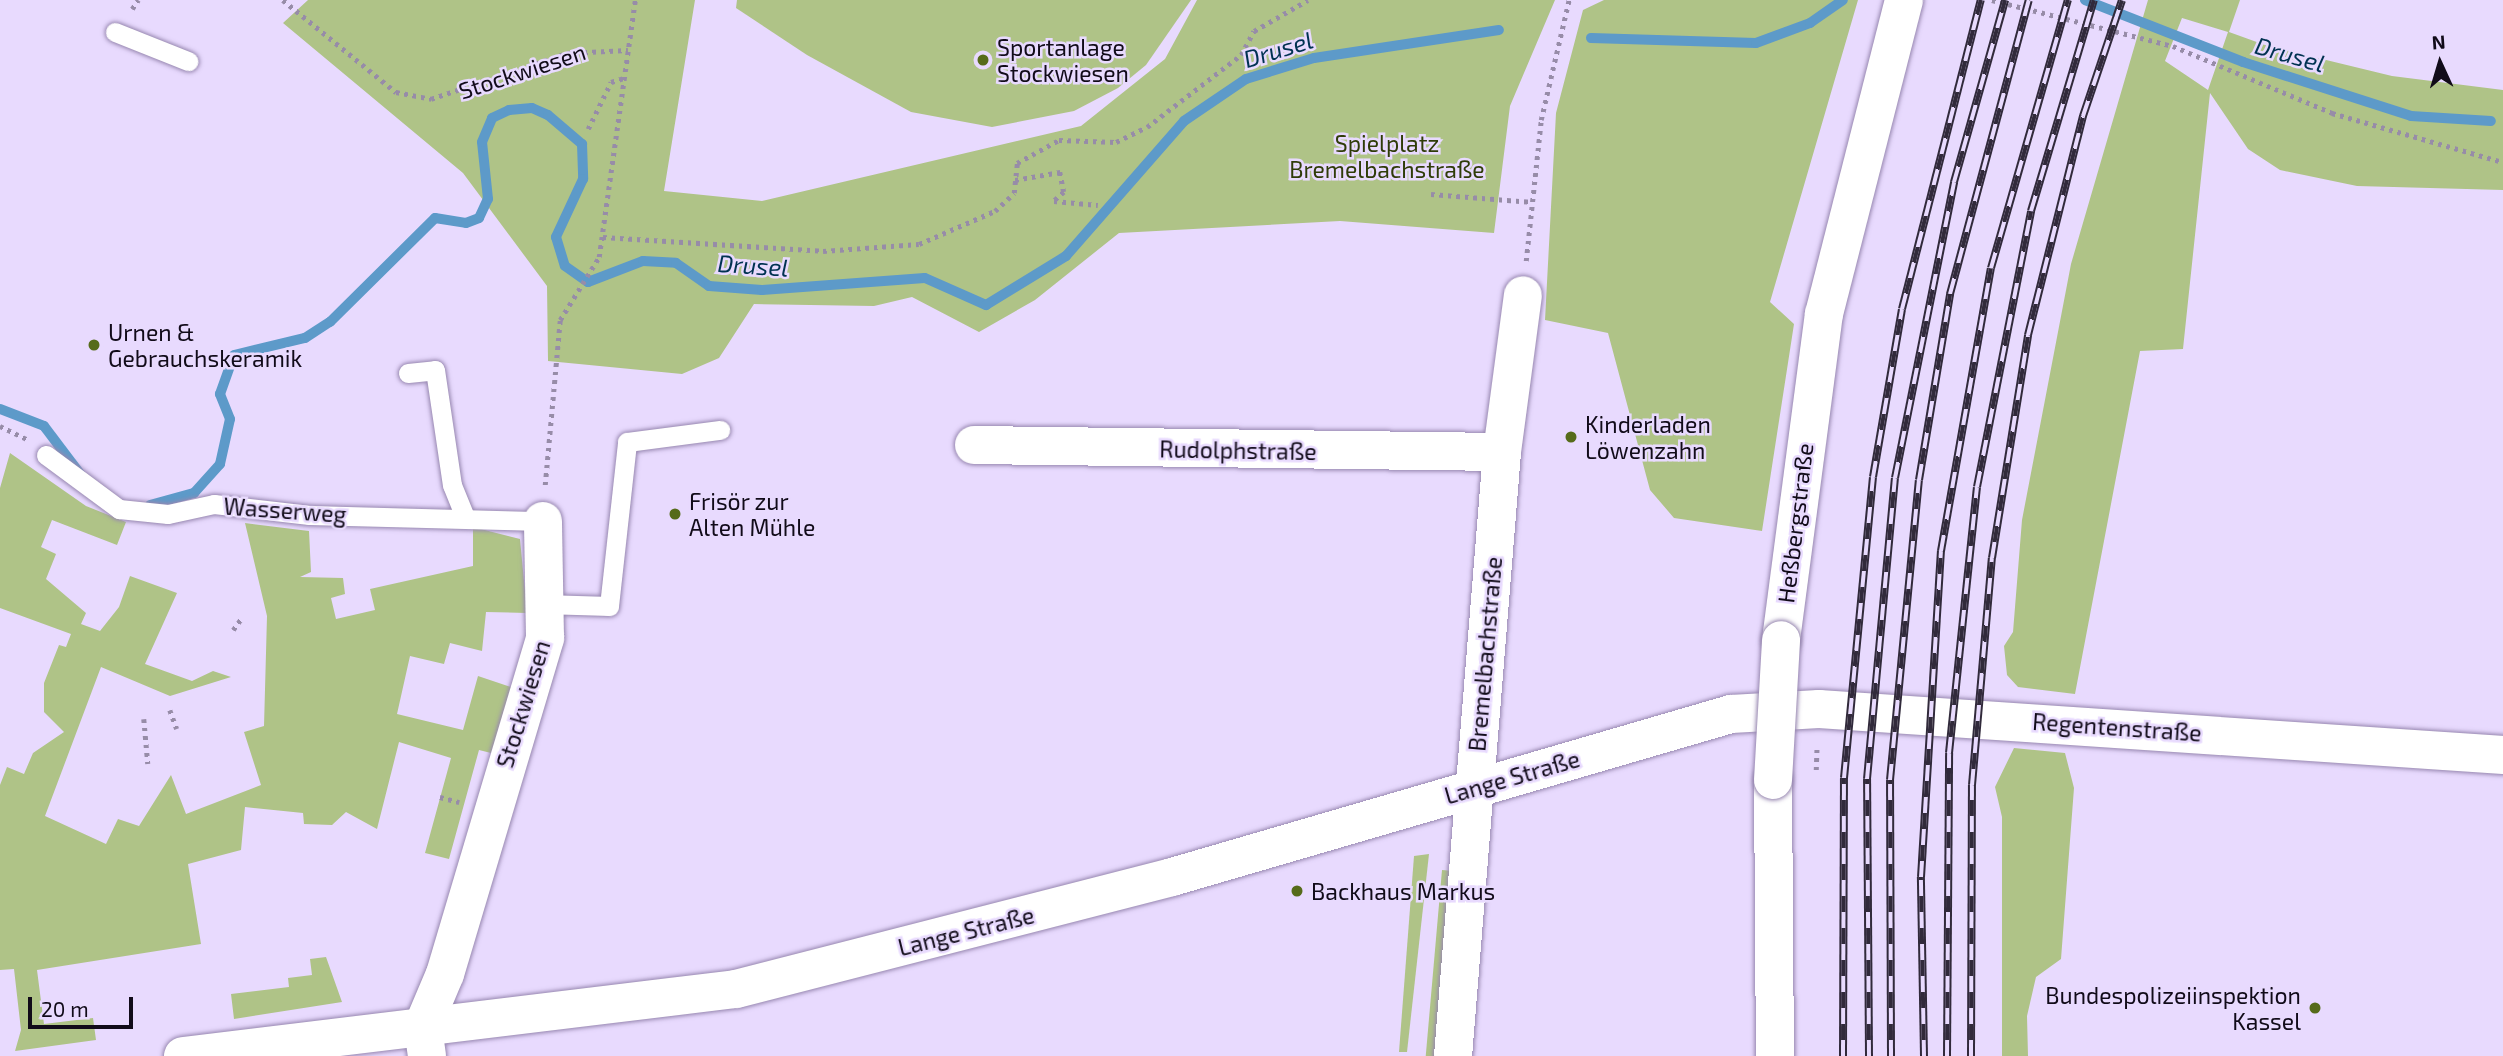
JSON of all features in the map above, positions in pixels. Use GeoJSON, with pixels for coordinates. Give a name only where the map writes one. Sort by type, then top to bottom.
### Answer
{"type":"FeatureCollection","features":[{"type":"Feature","properties":{"kind":"street","name":"Heßbergstraße"},"geometry":{"type":"LineString","coordinates":[[1775,1056],[1773,780],[1782,640],[1824,314],[1885,62],[1904,0]]}},
{"type":"Feature","properties":{"kind":"street","name":"Bremelbachstraße"},"geometry":{"type":"LineString","coordinates":[[1453,1056],[1502,452],[1523,295]]}},
{"type":"Feature","properties":{"kind":"street","name":"Rudolphstraße"},"geometry":{"type":"LineString","coordinates":[[974,445],[1502,452]]}},
{"type":"Feature","properties":{"kind":"street","name":"Stockwiesen"},"geometry":{"type":"LineString","coordinates":[[425,1041],[545,638],[543,521]]}},
{"type":"Feature","properties":{"kind":"street","name":"Regentenstraße"},"geometry":{"type":"LineString","coordinates":[[1731,715],[1819,709],[2503,755]]}},
{"type":"Feature","properties":{"kind":"street","name":"Lange Straße"},"geometry":{"type":"LineString","coordinates":[[183,1056],[425,1041],[736,989],[1172,877],[1731,715]]}},
{"type":"Feature","properties":{"kind":"lane"},"geometry":{"type":"LineString","coordinates":[[115,32],[188,61]]}},
{"type":"Feature","properties":{"kind":"lane"},"geometry":{"type":"LineString","coordinates":[[408,373],[435,370],[452,485],[464,515]]}},
{"type":"Feature","properties":{"kind":"lane"},"geometry":{"type":"LineString","coordinates":[[544,604],[609,606],[627,442],[720,430]]}},
{"type":"Feature","properties":{"kind":"lane","name":"Wasserweg"},"geometry":{"type":"LineString","coordinates":[[46,456],[119,509],[168,514],[214,504],[309,515],[464,515],[543,521]]}},
{"type":"Feature","properties":{"kind":"path","name":"Stockwiesen"},"geometry":{"type":"LineString","coordinates":[[283,0],[396,92],[431,99],[492,84],[567,53],[628,50]]}},
{"type":"Feature","properties":{"kind":"path"},"geometry":{"type":"LineString","coordinates":[[543,521],[559,320],[578,295],[599,257],[635,0]]}},
{"type":"Feature","properties":{"kind":"path"},"geometry":{"type":"LineString","coordinates":[[603,237],[822,251],[919,244],[995,211],[1014,193],[1017,163],[1059,141],[1116,142],[1147,127],[1241,55],[1254,32],[1308,0]]}},
{"type":"Feature","properties":{"kind":"path"},"geometry":{"type":"LineString","coordinates":[[1523,295],[1541,120],[1569,0]]}},
{"type":"Feature","properties":{"kind":"path"},"geometry":{"type":"LineString","coordinates":[[1992,0],[2172,46],[2355,121],[2503,162]]}},
{"type":"Feature","properties":{"kind":"path"},"geometry":{"type":"LineString","coordinates":[[588,129],[611,82],[624,78]]}},
{"type":"Feature","properties":{"kind":"path"},"geometry":{"type":"LineString","coordinates":[[1015,180],[1060,172],[1064,192],[1054,201],[1098,205]]}},
{"type":"Feature","properties":{"kind":"path"},"geometry":{"type":"LineString","coordinates":[[1431,194],[1533,202]]}},
{"type":"Feature","properties":{"kind":"path"},"geometry":{"type":"LineString","coordinates":[[233,630],[241,619]]}},
{"type":"Feature","properties":{"kind":"path"},"geometry":{"type":"LineString","coordinates":[[170,710],[177,729]]}},
{"type":"Feature","properties":{"kind":"path"},"geometry":{"type":"LineString","coordinates":[[144,719],[148,764]]}},
{"type":"Feature","properties":{"kind":"green space","name":"Spielplatz Bremelbachstraße"},"geometry":{"type":"Polygon","coordinates":[[[308,0],[695,0],[664,191],[762,201],[1081,126],[1165,59],[1197,0],[1555,0],[1510,106],[1494,233],[1340,221],[1119,233],[1035,300],[979,332],[912,297],[874,306],[754,304],[719,358],[682,374],[548,361],[547,286],[463,173],[283,23],[308,0]]]}},
{"type":"Feature","properties":{"kind":"green space","name":"Sportanlage Stockwiesen"},"geometry":{"type":"Polygon","coordinates":[[[737,0],[1191,0],[1146,65],[1118,88],[1074,111],[992,127],[911,112],[807,55],[736,8],[737,0]]]}},
{"type":"Feature","properties":{"kind":"green space"},"geometry":{"type":"Polygon","coordinates":[[[1604,0],[1858,0],[1770,302],[1794,324],[1762,531],[1674,518],[1650,490],[1608,333],[1545,320],[1556,113],[1583,10],[1604,0]]]}},
{"type":"Feature","properties":{"kind":"green space"},"geometry":{"type":"Polygon","coordinates":[[[2148,0],[2240,0],[2229,32],[2265,45],[2392,76],[2503,90],[2503,190],[2357,186],[2280,170],[2248,149],[2210,93],[2183,349],[2140,351],[2075,694],[2018,687],[2007,675],[2004,646],[2013,632],[2022,520],[2071,264],[2148,0]],[[2182,18],[2165,61],[2208,90],[2228,32],[2182,18]]]}},
{"type":"Feature","properties":{"kind":"green space"},"geometry":{"type":"Polygon","coordinates":[[[10,453],[86,506],[126,522],[117,545],[52,520],[41,547],[56,554],[46,579],[86,613],[81,624],[100,631],[119,607],[130,576],[177,593],[145,664],[192,681],[213,671],[231,677],[170,696],[101,667],[45,816],[106,844],[118,819],[139,826],[171,775],[186,814],[261,785],[244,732],[264,726],[267,616],[245,523],[309,531],[311,572],[300,577],[343,578],[345,594],[331,598],[336,619],[375,610],[370,589],[473,566],[473,527],[520,539],[527,613],[486,612],[482,651],[450,643],[444,664],[410,656],[397,714],[463,730],[478,676],[517,689],[491,753],[479,750],[449,859],[425,853],[451,758],[399,742],[377,829],[346,812],[332,825],[304,824],[303,813],[245,807],[241,850],[188,864],[201,944],[37,970],[44,1024],[93,1018],[96,1040],[15,1051],[21,1030],[14,969],[0,970],[0,785],[7,767],[24,774],[33,753],[64,732],[44,712],[44,683],[59,645],[66,647],[71,634],[0,608],[0,488],[10,453]]]}},
{"type":"Feature","properties":{"kind":"green space"},"geometry":{"type":"Polygon","coordinates":[[[2014,748],[2065,753],[2074,788],[2061,959],[2036,977],[2027,1016],[2028,1056],[2002,1056],[2002,817],[1995,787],[2014,748]]]}},
{"type":"Feature","properties":{"kind":"green space"},"geometry":{"type":"Polygon","coordinates":[[[1429,854],[1407,1052],[1399,1052],[1414,856],[1429,854]]]}},
{"type":"Feature","properties":{"kind":"green space"},"geometry":{"type":"Polygon","coordinates":[[[1442,870],[1454,871],[1438,1056],[1426,1056],[1442,870]]]}},
{"type":"Feature","properties":{"kind":"green space"},"geometry":{"type":"Polygon","coordinates":[[[326,957],[342,1002],[234,1019],[231,994],[289,987],[288,978],[312,975],[310,959],[326,957]]]}},
{"type":"Feature","properties":{"kind":"waterway","name":"Drusel"},"geometry":{"type":"LineString","coordinates":[[1591,38],[1756,43],[1810,23],[1843,0]]}},
{"type":"Feature","properties":{"kind":"waterway","name":"Drusel"},"geometry":{"type":"LineString","coordinates":[[2085,0],[2243,62],[2411,116],[2491,121]]}},
{"type":"Feature","properties":{"kind":"waterway","name":"Drusel"},"geometry":{"type":"LineString","coordinates":[[150,505],[194,493],[220,464],[230,419],[220,394],[234,355],[305,338],[330,322],[435,218],[466,223],[479,218],[488,199],[482,142],[492,118],[509,110],[532,108],[548,115],[582,144],[583,179],[556,237],[565,266],[588,282],[643,261],[676,263],[709,286],[762,290],[925,278],[986,305],[1066,256],[1184,121],[1246,79],[1314,58],[1499,30]]}},
{"type":"Feature","properties":{"kind":"waterway","name":"Drusel"},"geometry":{"type":"LineString","coordinates":[[0,409],[44,426],[81,475]]}},
{"type":"Feature","properties":{"kind":"railway"},"geometry":{"type":"LineString","coordinates":[[1843,1056],[1844,778],[1873,477],[1902,309],[1981,0]]}},
{"type":"Feature","properties":{"kind":"railway"},"geometry":{"type":"LineString","coordinates":[[1869,1056],[1867,779],[1895,478],[1954,182],[2005,0]]}},
{"type":"Feature","properties":{"kind":"railway"},"geometry":{"type":"LineString","coordinates":[[1891,1056],[1890,780],[1919,480],[1950,294],[2029,0]]}},
{"type":"Feature","properties":{"kind":"railway"},"geometry":{"type":"LineString","coordinates":[[1924,1056],[1921,877],[1941,551],[1991,268],[2068,0]]}},
{"type":"Feature","properties":{"kind":"railway"},"geometry":{"type":"LineString","coordinates":[[1947,1056],[1949,753],[1977,487],[2031,211],[2094,0]]}},
{"type":"Feature","properties":{"kind":"railway"},"geometry":{"type":"LineString","coordinates":[[1971,1056],[1972,785],[1992,558],[2028,335],[2083,116],[2122,0]]}},
{"type":"Feature","properties":{"kind":"place","name":"Sportanlage Stockwiesen"},"geometry":{"type":"Point","coordinates":[983,60]}},
{"type":"Feature","properties":{"kind":"place","name":"Urnen & Gebrauchskeramik"},"geometry":{"type":"Point","coordinates":[94,345]}},
{"type":"Feature","properties":{"kind":"place","name":"Kinderladen Löwenzahn"},"geometry":{"type":"Point","coordinates":[1571,437]}},
{"type":"Feature","properties":{"kind":"place","name":"Frisör zur Alten Mühle"},"geometry":{"type":"Point","coordinates":[675,514]}},
{"type":"Feature","properties":{"kind":"place","name":"Backhaus Markus"},"geometry":{"type":"Point","coordinates":[1297,891]}},
{"type":"Feature","properties":{"kind":"place","name":"Bundespolizeiinspektion Kassel"},"geometry":{"type":"Point","coordinates":[2315,1008]}}]}
